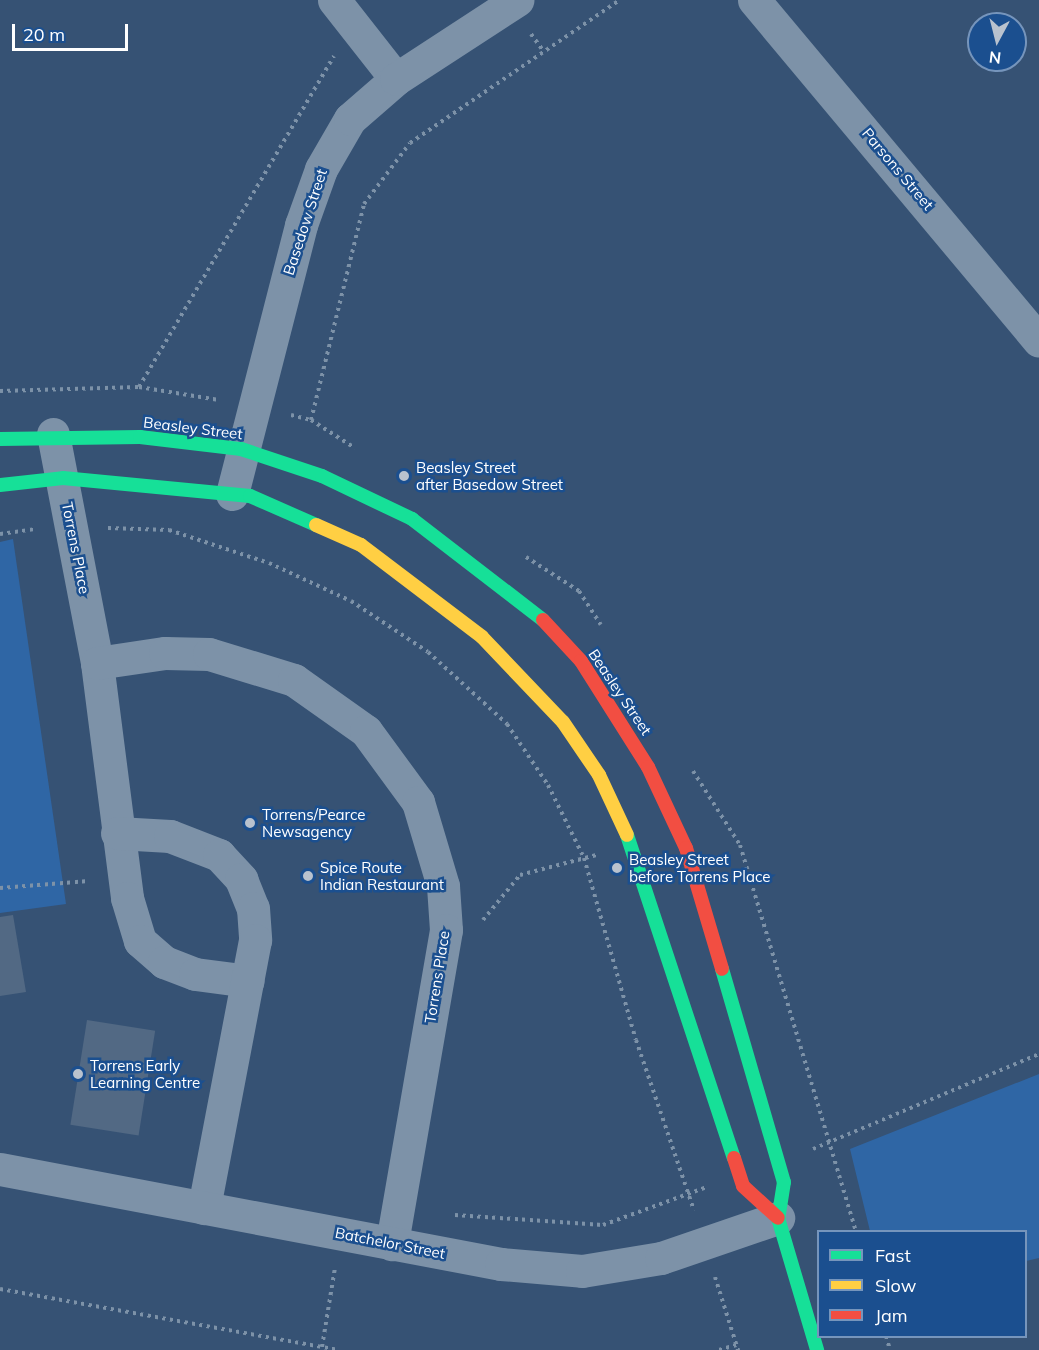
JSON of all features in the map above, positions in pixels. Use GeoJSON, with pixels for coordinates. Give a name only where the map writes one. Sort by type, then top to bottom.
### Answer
{"type":"FeatureCollection","features":[{"type":"Feature","properties":{"kind":"main road","name":"Beasley Street"},"geometry":{"type":"LineString","coordinates":[[0,439],[53,434],[241,449],[322,476],[412,519],[542,620],[612,704],[680,833],[784,1182],[778,1218],[817,1350]]}},
{"type":"Feature","properties":{"kind":"main road"},"geometry":{"type":"LineString","coordinates":[[0,485],[63,478],[232,494],[330,528],[446,605],[562,722],[598,775],[633,845],[743,1186],[778,1218]]}},
{"type":"Feature","properties":{"kind":"street","name":"Basedow Street"},"geometry":{"type":"LineString","coordinates":[[232,494],[241,449],[321,169],[350,118],[396,79],[517,0]]}},
{"type":"Feature","properties":{"kind":"street","name":"Parsons Street"},"geometry":{"type":"LineString","coordinates":[[754,0],[1039,341]]}},
{"type":"Feature","properties":{"kind":"street"},"geometry":{"type":"LineString","coordinates":[[343,12],[396,79]]}},
{"type":"Feature","properties":{"kind":"street","name":"Torrens Place"},"geometry":{"type":"LineString","coordinates":[[53,434],[97,663],[124,878],[140,940],[165,962],[195,975],[248,981]]}},
{"type":"Feature","properties":{"kind":"street","name":"Torrens Place"},"geometry":{"type":"LineString","coordinates":[[97,663],[165,653],[209,654],[294,680],[366,731],[418,802],[439,864],[446,930],[392,1244]]}},
{"type":"Feature","properties":{"kind":"street"},"geometry":{"type":"LineString","coordinates":[[117,833],[195,843],[231,866],[248,894],[256,924],[248,981],[204,1208]]}},
{"type":"Feature","properties":{"kind":"street","name":"Batchelor Street"},"geometry":{"type":"LineString","coordinates":[[0,1169],[501,1264],[582,1271],[661,1258],[778,1218]]}},
{"type":"Feature","properties":{"kind":"path"},"geometry":{"type":"LineString","coordinates":[[311,420],[364,204],[410,143],[620,0]]}},
{"type":"Feature","properties":{"kind":"path"},"geometry":{"type":"LineString","coordinates":[[139,387],[343,12]]}},
{"type":"Feature","properties":{"kind":"path"},"geometry":{"type":"LineString","coordinates":[[680,833],[724,821]]}},
{"type":"Feature","properties":{"kind":"path"},"geometry":{"type":"LineString","coordinates":[[481,923],[520,875],[633,845]]}},
{"type":"Feature","properties":{"kind":"path"},"geometry":{"type":"LineString","coordinates":[[0,888],[124,878]]}},
{"type":"Feature","properties":{"kind":"path"},"geometry":{"type":"LineString","coordinates":[[830,1143],[1039,1054]]}},
{"type":"Feature","properties":{"kind":"path"},"geometry":{"type":"LineString","coordinates":[[398,1209],[603,1225],[689,1194]]}},
{"type":"Feature","properties":{"kind":"path"},"geometry":{"type":"LineString","coordinates":[[322,1347],[340,1233]]}},
{"type":"Feature","properties":{"kind":"path"},"geometry":{"type":"LineString","coordinates":[[0,1289],[339,1350]]}},
{"type":"Feature","properties":{"kind":"path"},"geometry":{"type":"LineString","coordinates":[[719,1350],[736,1345]]}},
{"type":"Feature","properties":{"kind":"shaded area"},"geometry":{"type":"Polygon","coordinates":[[[13,539],[66,904],[0,913],[0,542],[13,539]]]}},
{"type":"Feature","properties":{"kind":"shaded area"},"geometry":{"type":"Polygon","coordinates":[[[1039,1074],[1039,1258],[1027,1261],[1027,1230],[870,1230],[850,1149],[1039,1074]]]}},
{"type":"Feature","properties":{"kind":"building"},"geometry":{"type":"Polygon","coordinates":[[[13,915],[26,992],[0,996],[0,917],[13,915]]]}},
{"type":"Feature","properties":{"kind":"building"},"geometry":{"type":"Polygon","coordinates":[[[87,1020],[155,1031],[139,1135],[70,1125],[87,1020]]]}},
{"type":"Feature","properties":{"kind":"traffic: fast"},"geometry":{"type":"LineString","coordinates":[[0,439],[140,437],[241,449],[322,476],[412,519],[543,620]]}},
{"type":"Feature","properties":{"kind":"traffic: fast"},"geometry":{"type":"LineString","coordinates":[[0,485],[63,478],[250,496],[316,525]]}},
{"type":"Feature","properties":{"kind":"traffic: fast"},"geometry":{"type":"LineString","coordinates":[[627,835],[734,1158]]}},
{"type":"Feature","properties":{"kind":"traffic: fast"},"geometry":{"type":"LineString","coordinates":[[722,969],[784,1182],[778,1218],[817,1350]]}},
{"type":"Feature","properties":{"kind":"traffic: slow"},"geometry":{"type":"LineString","coordinates":[[316,525],[361,545],[482,637],[563,722],[599,775],[627,835]]}},
{"type":"Feature","properties":{"kind":"traffic: jam"},"geometry":{"type":"LineString","coordinates":[[543,620],[581,661],[648,767],[686,848],[722,969]]}},
{"type":"Feature","properties":{"kind":"traffic: jam"},"geometry":{"type":"LineString","coordinates":[[734,1158],[743,1186],[778,1218]]}},
{"type":"Feature","properties":{"kind":"place","name":"Beasley Street after Basedow Street"},"geometry":{"type":"Point","coordinates":[404,476]}},
{"type":"Feature","properties":{"kind":"place","name":"Torrens/Pearce Newsagency"},"geometry":{"type":"Point","coordinates":[250,823]}},
{"type":"Feature","properties":{"kind":"place","name":"Beasley Street before Torrens Place"},"geometry":{"type":"Point","coordinates":[617,868]}},
{"type":"Feature","properties":{"kind":"place","name":"Spice Route Indian Restaurant"},"geometry":{"type":"Point","coordinates":[308,876]}},
{"type":"Feature","properties":{"kind":"place","name":"Torrens Early Learning Centre"},"geometry":{"type":"Point","coordinates":[78,1074]}}]}
